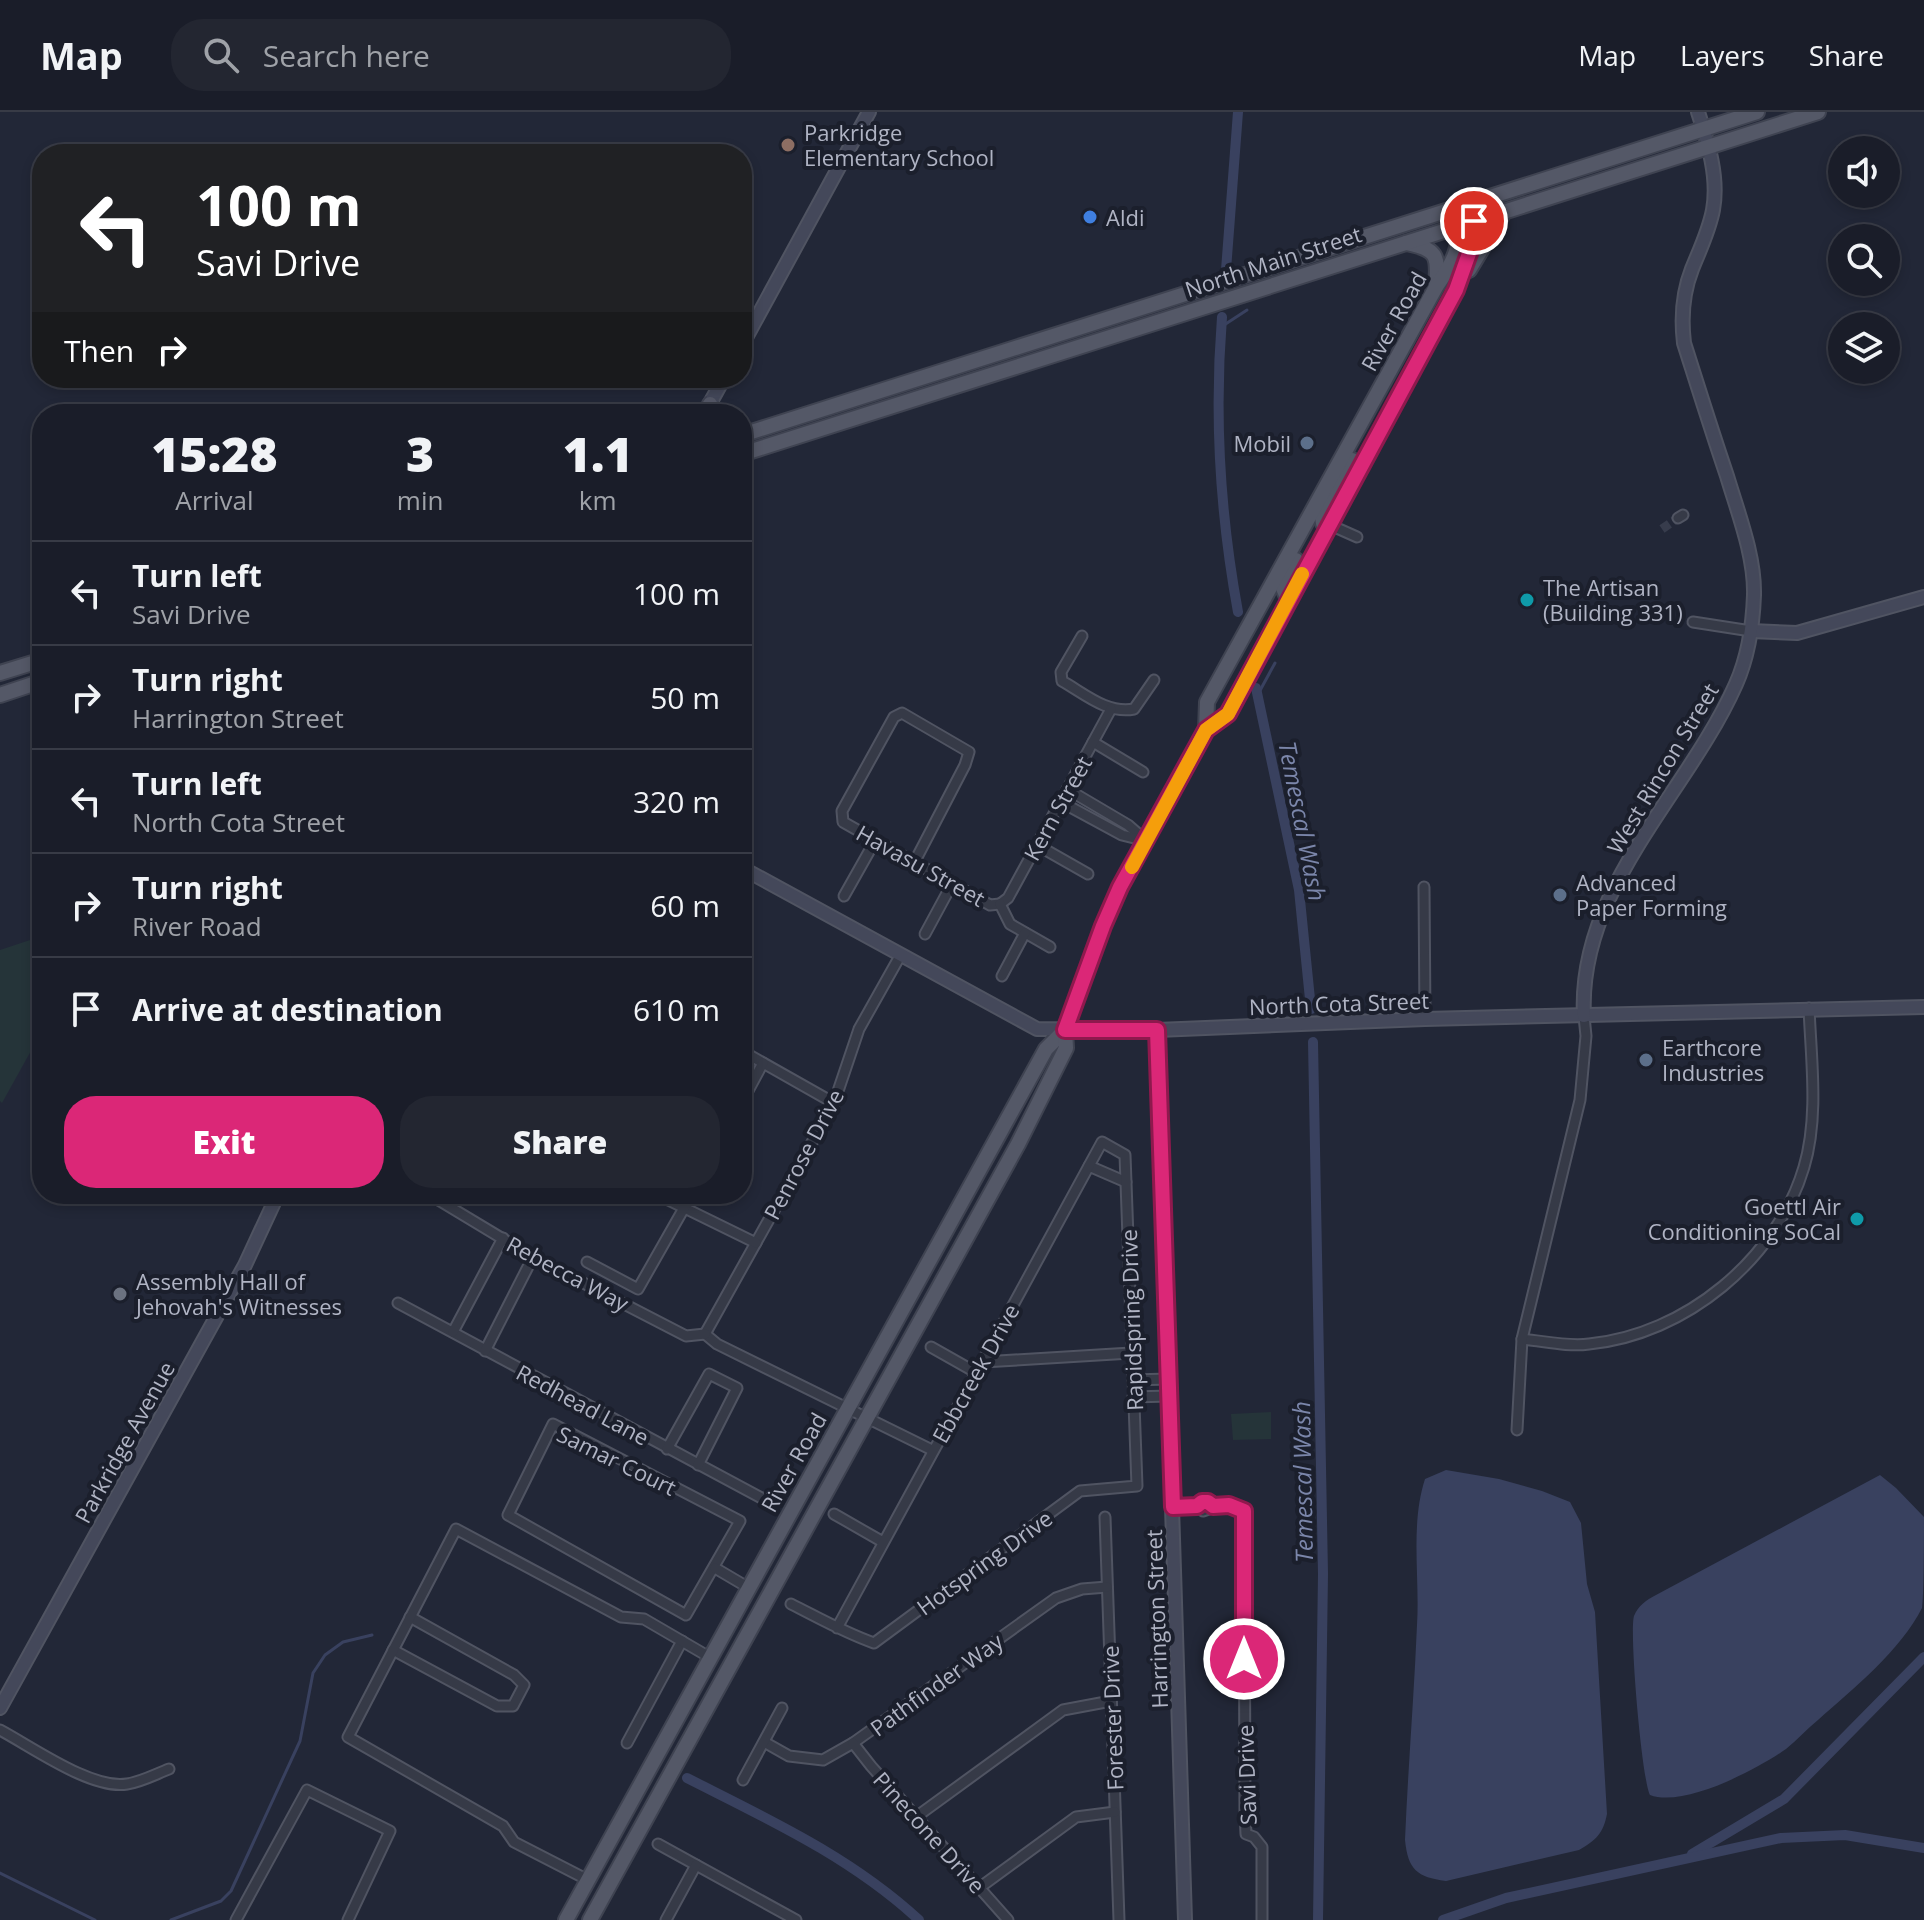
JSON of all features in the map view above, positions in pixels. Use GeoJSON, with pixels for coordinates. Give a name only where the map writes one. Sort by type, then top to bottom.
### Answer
{"type":"FeatureCollection","features":[{"type":"Feature","properties":{"kind":"main road","name":"North Main Street"},"geometry":{"type":"LineString","coordinates":[[752,432],[1757,112]]}},
{"type":"Feature","properties":{"kind":"main road","name":"North Main Street"},"geometry":{"type":"LineString","coordinates":[[752,451],[1818,112]]}},
{"type":"Feature","properties":{"kind":"main road","name":"River Road"},"geometry":{"type":"LineString","coordinates":[[590,1920],[1018,1144],[1066,1048],[1065,1030],[1120,887],[1206,730],[1228,714],[1456,290],[1472,245],[1463,205]]}},
{"type":"Feature","properties":{"kind":"main road"},"geometry":{"type":"LineString","coordinates":[[1456,290],[1504,212]]}},
{"type":"Feature","properties":{"kind":"main road","name":"River Road"},"geometry":{"type":"LineString","coordinates":[[1206,730],[1207,702],[1436,287],[1450,267],[1467,223]]}},
{"type":"Feature","properties":{"kind":"main road"},"geometry":{"type":"LineString","coordinates":[[1402,242],[1427,247],[1435,255],[1438,264],[1436,287]]}},
{"type":"Feature","properties":{"kind":"main road"},"geometry":{"type":"LineString","coordinates":[[1330,525],[1323,523],[1322,517],[1368,431],[1370,407]]}},
{"type":"Feature","properties":{"kind":"main road"},"geometry":{"type":"LineString","coordinates":[[1288,599],[1283,588],[1297,557],[1298,538]]}},
{"type":"Feature","properties":{"kind":"main road"},"geometry":{"type":"LineString","coordinates":[[0,673],[32,663]]}},
{"type":"Feature","properties":{"kind":"main road"},"geometry":{"type":"LineString","coordinates":[[0,695],[32,684]]}},
{"type":"Feature","properties":{"kind":"main road","name":"River Road"},"geometry":{"type":"LineString","coordinates":[[566,1920],[1046,1049],[1065,1030]]}},
{"type":"Feature","properties":{"kind":"street"},"geometry":{"type":"LineString","coordinates":[[752,327],[869,112]]}},
{"type":"Feature","properties":{"kind":"street","name":"West Rincon Street"},"geometry":{"type":"LineString","coordinates":[[1517,1430],[1522,1339],[1580,1100],[1586,1036],[1584,983],[1590,951],[1605,905],[1624,870],[1737,682],[1751,631],[1754,591],[1748,551],[1682,328],[1688,279],[1707,233],[1713,208],[1714,171],[1698,112]]}},
{"type":"Feature","properties":{"kind":"street"},"geometry":{"type":"LineString","coordinates":[[1330,525],[1357,537]]}},
{"type":"Feature","properties":{"kind":"street"},"geometry":{"type":"LineString","coordinates":[[1693,622],[1751,631],[1797,633],[1924,597]]}},
{"type":"Feature","properties":{"kind":"street"},"geometry":{"type":"LineString","coordinates":[[1082,636],[1061,672],[1062,681],[1111,709],[1134,709],[1154,680]]}},
{"type":"Feature","properties":{"kind":"street","name":"Kern Street"},"geometry":{"type":"LineString","coordinates":[[1000,904],[1008,898],[1111,709]]}},
{"type":"Feature","properties":{"kind":"street","name":"Havasu Street"},"geometry":{"type":"LineString","coordinates":[[914,863],[969,752],[902,713],[894,717],[842,811],[843,822],[875,841],[914,863],[990,905],[1000,904]]}},
{"type":"Feature","properties":{"kind":"street"},"geometry":{"type":"LineString","coordinates":[[1093,742],[1143,772]]}},
{"type":"Feature","properties":{"kind":"street"},"geometry":{"type":"LineString","coordinates":[[1067,789],[1128,825],[1146,841]]}},
{"type":"Feature","properties":{"kind":"street"},"geometry":{"type":"LineString","coordinates":[[1061,802],[1122,835],[1146,841]]}},
{"type":"Feature","properties":{"kind":"street"},"geometry":{"type":"LineString","coordinates":[[844,896],[875,841]]}},
{"type":"Feature","properties":{"kind":"street"},"geometry":{"type":"LineString","coordinates":[[1037,845],[1088,874]]}},
{"type":"Feature","properties":{"kind":"street","name":"North Cota Street"},"geometry":{"type":"LineString","coordinates":[[752,874],[1037,1029],[1157,1030],[1425,1019],[1924,1007]]}},
{"type":"Feature","properties":{"kind":"street"},"geometry":{"type":"LineString","coordinates":[[925,934],[952,884]]}},
{"type":"Feature","properties":{"kind":"street"},"geometry":{"type":"LineString","coordinates":[[1424,887],[1425,1019]]}},
{"type":"Feature","properties":{"kind":"street"},"geometry":{"type":"LineString","coordinates":[[1000,904],[1010,924],[1050,947]]}},
{"type":"Feature","properties":{"kind":"street"},"geometry":{"type":"LineString","coordinates":[[1002,976],[1025,933]]}},
{"type":"Feature","properties":{"kind":"street","name":"Penrose Drive"},"geometry":{"type":"LineString","coordinates":[[705,1334],[834,1103],[859,1029],[900,956]]}},
{"type":"Feature","properties":{"kind":"street"},"geometry":{"type":"LineString","coordinates":[[1522,1339],[1590,1344],[1660,1327],[1723,1285],[1763,1247],[1791,1200],[1805,1165],[1810,1141],[1809,1008]]}},
{"type":"Feature","properties":{"kind":"street","name":"Harrington Street"},"geometry":{"type":"LineString","coordinates":[[1157,1030],[1185,1920]]}},
{"type":"Feature","properties":{"kind":"street"},"geometry":{"type":"LineString","coordinates":[[752,1057],[834,1103]]}},
{"type":"Feature","properties":{"kind":"street"},"geometry":{"type":"LineString","coordinates":[[752,1083],[763,1063]]}},
{"type":"Feature","properties":{"kind":"street","name":"Ebbcreek Drive"},"geometry":{"type":"LineString","coordinates":[[837,1628],[1102,1142],[1125,1155]]}},
{"type":"Feature","properties":{"kind":"street","name":"Rapidspring Drive"},"geometry":{"type":"LineString","coordinates":[[1125,1155],[1137,1486]]}},
{"type":"Feature","properties":{"kind":"street"},"geometry":{"type":"LineString","coordinates":[[1089,1166],[1126,1182]]}},
{"type":"Feature","properties":{"kind":"street","name":"Parkridge Avenue"},"geometry":{"type":"LineString","coordinates":[[0,1708],[245,1265],[273,1204]]}},
{"type":"Feature","properties":{"kind":"street","name":"Rebecca Way"},"geometry":{"type":"LineString","coordinates":[[445,1204],[533,1257],[686,1336],[705,1334]]}},
{"type":"Feature","properties":{"kind":"street"},"geometry":{"type":"LineString","coordinates":[[677,1204],[756,1243]]}},
{"type":"Feature","properties":{"kind":"street"},"geometry":{"type":"LineString","coordinates":[[587,1262],[638,1289],[687,1204]]}},
{"type":"Feature","properties":{"kind":"street"},"geometry":{"type":"LineString","coordinates":[[453,1332],[503,1238]]}},
{"type":"Feature","properties":{"kind":"street"},"geometry":{"type":"LineString","coordinates":[[485,1351],[533,1257]]}},
{"type":"Feature","properties":{"kind":"street","name":"Redhead Lane"},"geometry":{"type":"LineString","coordinates":[[398,1303],[769,1502]]}},
{"type":"Feature","properties":{"kind":"street"},"geometry":{"type":"LineString","coordinates":[[705,1334],[717,1344],[932,1450]]}},
{"type":"Feature","properties":{"kind":"street"},"geometry":{"type":"LineString","coordinates":[[931,1347],[977,1373]]}},
{"type":"Feature","properties":{"kind":"street"},"geometry":{"type":"LineString","coordinates":[[983,1362],[1131,1353]]}},
{"type":"Feature","properties":{"kind":"street"},"geometry":{"type":"LineString","coordinates":[[667,1449],[709,1374],[737,1388],[698,1465]]}},
{"type":"Feature","properties":{"kind":"street"},"geometry":{"type":"LineString","coordinates":[[1133,1380],[1168,1379]]}},
{"type":"Feature","properties":{"kind":"street"},"geometry":{"type":"LineString","coordinates":[[1133,1397],[1169,1396]]}},
{"type":"Feature","properties":{"kind":"street","name":"Samar Court"},"geometry":{"type":"LineString","coordinates":[[553,1424],[740,1521],[715,1568],[686,1615],[508,1515],[553,1424]]}},
{"type":"Feature","properties":{"kind":"street","name":"Hotspring Drive"},"geometry":{"type":"LineString","coordinates":[[837,1628],[874,1643],[1080,1491],[1137,1486]]}},
{"type":"Feature","properties":{"kind":"street","name":"Savi Drive"},"geometry":{"type":"LineString","coordinates":[[1173,1507],[1197,1506],[1208,1502],[1213,1506],[1229,1505],[1244,1511],[1245,1824],[1246,1834],[1254,1837],[1262,1847],[1262,1920]]}},
{"type":"Feature","properties":{"kind":"street"},"geometry":{"type":"LineString","coordinates":[[834,1514],[883,1542]]}},
{"type":"Feature","properties":{"kind":"street","name":"Forester Drive"},"geometry":{"type":"LineString","coordinates":[[1105,1517],[1119,1920]]}},
{"type":"Feature","properties":{"kind":"street"},"geometry":{"type":"LineString","coordinates":[[588,1880],[514,1842],[503,1826],[348,1737],[456,1529],[621,1617],[644,1619],[711,1658]]}},
{"type":"Feature","properties":{"kind":"street"},"geometry":{"type":"LineString","coordinates":[[715,1568],[749,1588]]}},
{"type":"Feature","properties":{"kind":"street","name":"Pathfinder Way"},"geometry":{"type":"LineString","coordinates":[[764,1742],[789,1756],[823,1760],[853,1743],[1056,1598],[1082,1589],[1107,1587]]}},
{"type":"Feature","properties":{"kind":"street"},"geometry":{"type":"LineString","coordinates":[[791,1604],[837,1628]]}},
{"type":"Feature","properties":{"kind":"street"},"geometry":{"type":"LineString","coordinates":[[393,1650],[497,1706],[513,1706],[524,1685],[514,1675],[410,1617]]}},
{"type":"Feature","properties":{"kind":"street"},"geometry":{"type":"LineString","coordinates":[[627,1743],[682,1641]]}},
{"type":"Feature","properties":{"kind":"street"},"geometry":{"type":"LineString","coordinates":[[916,1817],[1063,1710],[1111,1701]]}},
{"type":"Feature","properties":{"kind":"street"},"geometry":{"type":"LineString","coordinates":[[743,1780],[782,1708]]}},
{"type":"Feature","properties":{"kind":"street"},"geometry":{"type":"LineString","coordinates":[[0,1730],[89,1779],[110,1785],[129,1784],[169,1769]]}},
{"type":"Feature","properties":{"kind":"street","name":"Pinecone Drive"},"geometry":{"type":"LineString","coordinates":[[853,1743],[1008,1920]]}},
{"type":"Feature","properties":{"kind":"street"},"geometry":{"type":"LineString","coordinates":[[236,1920],[307,1790],[390,1831],[348,1920]]}},
{"type":"Feature","properties":{"kind":"street"},"geometry":{"type":"LineString","coordinates":[[979,1888],[1076,1817],[1115,1812]]}},
{"type":"Feature","properties":{"kind":"street"},"geometry":{"type":"LineString","coordinates":[[658,1844],[796,1920]]}},
{"type":"Feature","properties":{"kind":"street"},"geometry":{"type":"LineString","coordinates":[[666,1920],[696,1865]]}},
{"type":"Feature","properties":{"kind":"street"},"geometry":{"type":"LineString","coordinates":[[773,1920],[778,1910]]}},
{"type":"Feature","properties":{"kind":"shaded area"},"geometry":{"type":"Polygon","coordinates":[[[32,939],[32,1049],[2,1103],[0,1101],[0,950],[32,939]]]}},
{"type":"Feature","properties":{"kind":"shaded area"},"geometry":{"type":"Polygon","coordinates":[[[1271,1412],[1271,1439],[1233,1440],[1231,1414],[1271,1412]]]}},
{"type":"Feature","properties":{"kind":"water"},"geometry":{"type":"Polygon","coordinates":[[[1446,1470],[1499,1479],[1542,1491],[1570,1502],[1581,1523],[1587,1584],[1595,1612],[1607,1814],[1598,1836],[1579,1850],[1446,1881],[1428,1877],[1416,1870],[1409,1858],[1405,1840],[1418,1607],[1418,1515],[1425,1479],[1446,1470]]]}},
{"type":"Feature","properties":{"kind":"water"},"geometry":{"type":"Polygon","coordinates":[[[1880,1475],[1924,1517],[1922,1608],[1913,1624],[1875,1668],[1774,1757],[1740,1776],[1701,1791],[1664,1798],[1650,1795],[1643,1763],[1635,1676],[1633,1628],[1638,1609],[1652,1597],[1880,1475]]]}},
{"type":"Feature","properties":{"kind":"waterway","name":"Temescal Wash"},"geometry":{"type":"LineString","coordinates":[[1226,270],[1238,112]]}},
{"type":"Feature","properties":{"kind":"waterway"},"geometry":{"type":"LineString","coordinates":[[1221,327],[1247,310]]}},
{"type":"Feature","properties":{"kind":"waterway","name":"Temescal Wash"},"geometry":{"type":"LineString","coordinates":[[1222,317],[1220,465],[1238,612]]}},
{"type":"Feature","properties":{"kind":"waterway"},"geometry":{"type":"LineString","coordinates":[[1257,696],[1275,663]]}},
{"type":"Feature","properties":{"kind":"waterway","name":"Temescal Wash"},"geometry":{"type":"LineString","coordinates":[[1256,688],[1299,890],[1311,1009]]}},
{"type":"Feature","properties":{"kind":"waterway","name":"Temescal Wash"},"geometry":{"type":"LineString","coordinates":[[1313,1042],[1323,1574],[1318,1920]]}},
{"type":"Feature","properties":{"kind":"waterway"},"geometry":{"type":"LineString","coordinates":[[171,1920],[221,1901],[231,1891],[300,1741],[313,1673],[325,1655],[343,1642],[372,1635]]}},
{"type":"Feature","properties":{"kind":"waterway"},"geometry":{"type":"LineString","coordinates":[[1692,1854],[1784,1799],[1924,1657]]}},
{"type":"Feature","properties":{"kind":"waterway"},"geometry":{"type":"LineString","coordinates":[[687,1778],[837,1858],[893,1897],[919,1920]]}},
{"type":"Feature","properties":{"kind":"waterway"},"geometry":{"type":"LineString","coordinates":[[1443,1920],[1506,1898],[1781,1838],[1845,1835],[1924,1848]]}},
{"type":"Feature","properties":{"kind":"waterway"},"geometry":{"type":"LineString","coordinates":[[0,1873],[95,1920]]}},
{"type":"Feature","properties":{"kind":"tunnel"},"geometry":{"type":"LineString","coordinates":[[1662,529],[1678,518]]}},
{"type":"Feature","properties":{"kind":"slow traffic"},"geometry":{"type":"LineString","coordinates":[[1132,867],[1206,730],[1228,714],[1302,574]]}},
{"type":"Feature","properties":{"kind":"place","name":"Parkridge Elementary School"},"geometry":{"type":"Point","coordinates":[788,145]}},
{"type":"Feature","properties":{"kind":"place","name":"Aldi"},"geometry":{"type":"Point","coordinates":[1090,217]}},
{"type":"Feature","properties":{"kind":"place","name":"Mobil"},"geometry":{"type":"Point","coordinates":[1307,443]}},
{"type":"Feature","properties":{"kind":"place","name":"The Artisan (Building 331)"},"geometry":{"type":"Point","coordinates":[1527,600]}},
{"type":"Feature","properties":{"kind":"place","name":"Advanced Paper Forming"},"geometry":{"type":"Point","coordinates":[1560,895]}},
{"type":"Feature","properties":{"kind":"place","name":"Earthcore Industries"},"geometry":{"type":"Point","coordinates":[1646,1060]}},
{"type":"Feature","properties":{"kind":"place","name":"Goettl Air Conditioning SoCal"},"geometry":{"type":"Point","coordinates":[1857,1219]}},
{"type":"Feature","properties":{"kind":"place","name":"Assembly Hall of Jehovah's Witnesses"},"geometry":{"type":"Point","coordinates":[120,1294]}},
{"type":"Feature","properties":{"kind":"route"},"geometry":{"type":"LineString","coordinates":[[1244,1659],[1244,1511],[1229,1505],[1213,1506],[1208,1502],[1197,1506],[1173,1507],[1157,1030],[1065,1030],[1120,887],[1206,730],[1228,714],[1456,290],[1472,245],[1474,221]]}}]}
